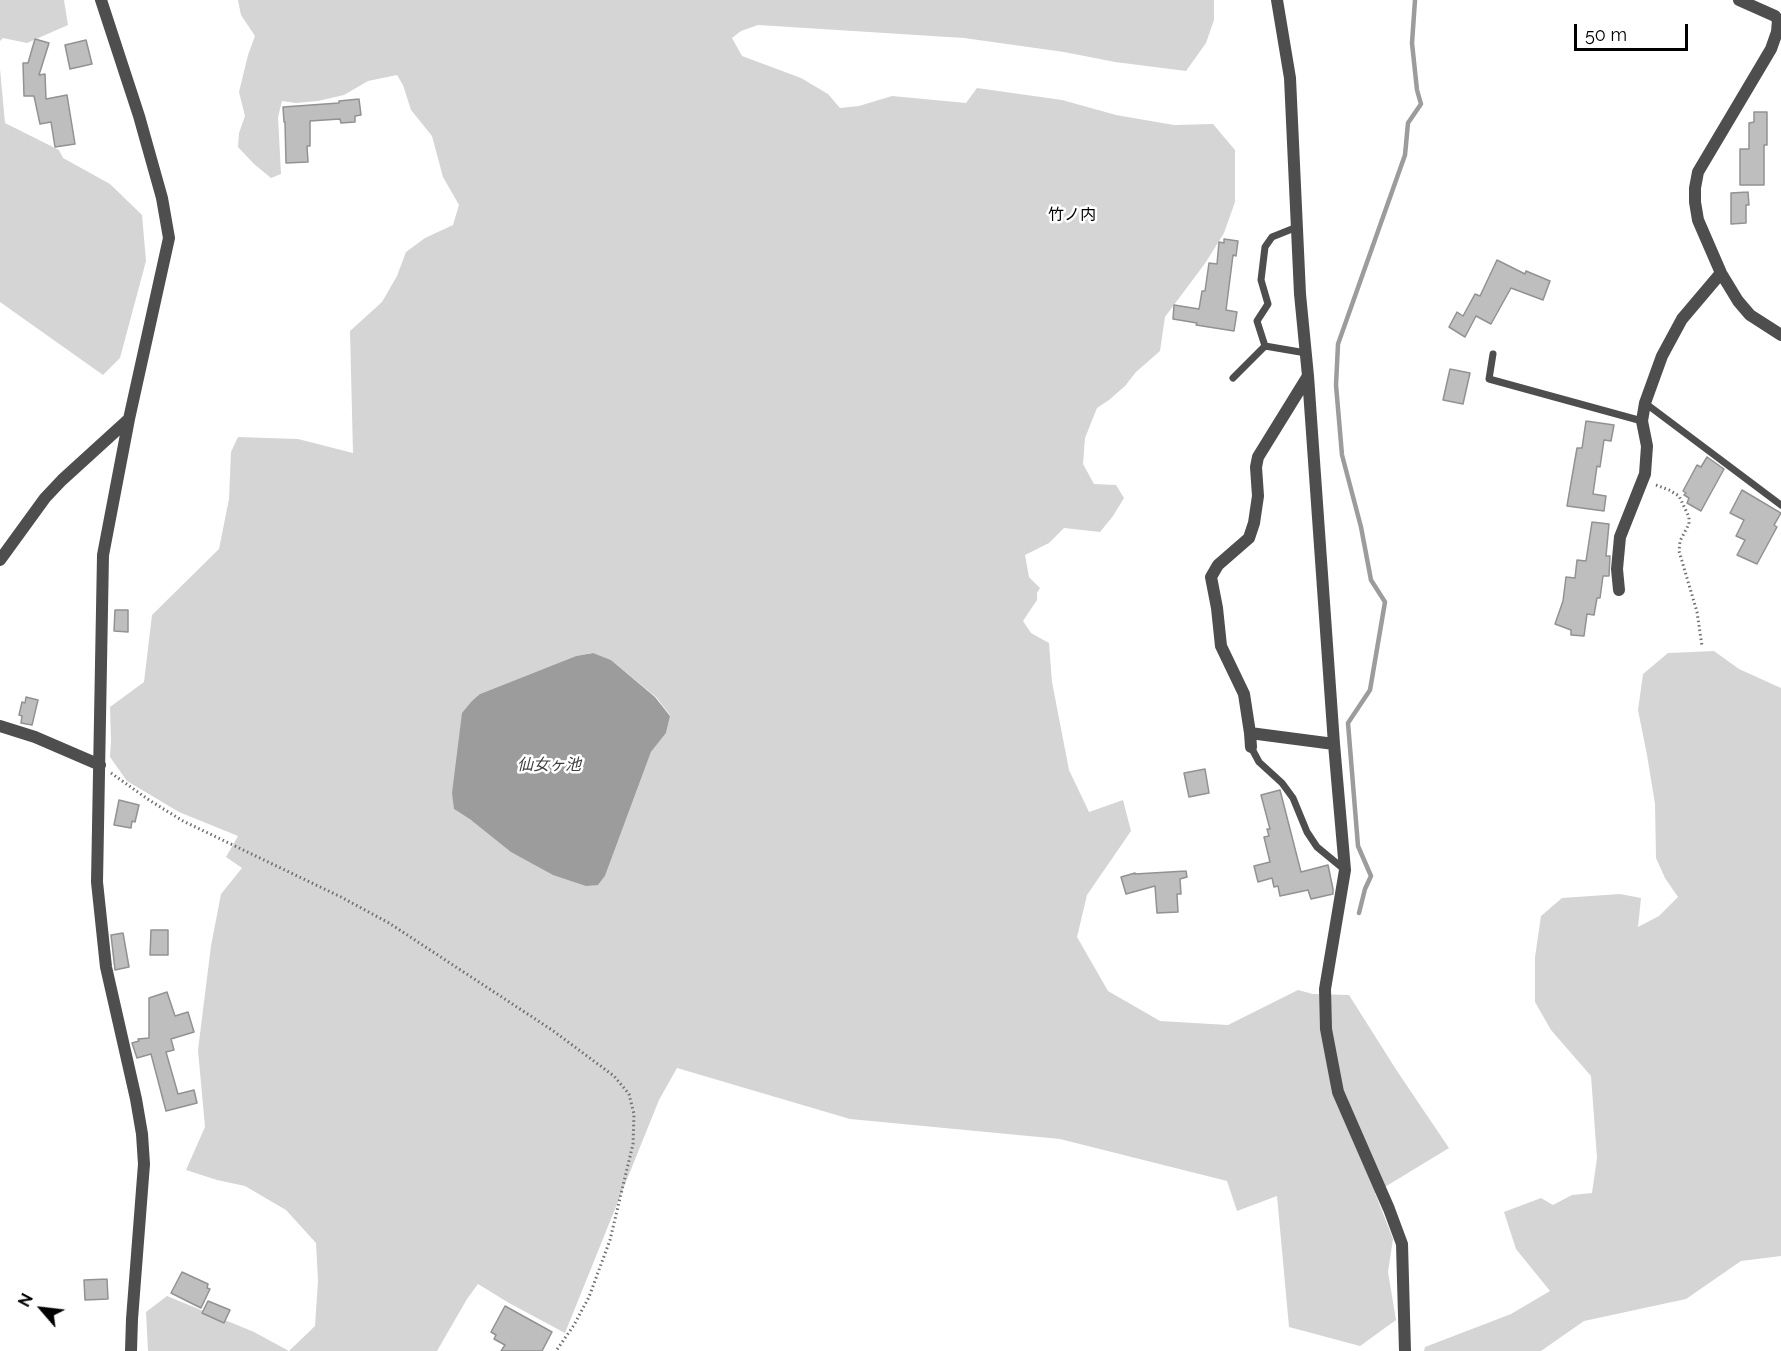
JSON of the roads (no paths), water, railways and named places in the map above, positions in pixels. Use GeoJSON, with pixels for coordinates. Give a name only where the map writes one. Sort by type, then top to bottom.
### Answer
{"type":"FeatureCollection","features":[{"type":"Feature","properties":{"kind":"street"},"geometry":{"type":"LineString","coordinates":[[101,0],[139,116],[162,198],[170,238],[129,419],[103,555],[97,882],[106,967],[136,1099],[144,1164],[131,1351]]}},
{"type":"Feature","properties":{"kind":"street"},"geometry":{"type":"LineString","coordinates":[[1277,0],[1290,78],[1297,227],[1345,870],[1325,988],[1326,1029],[1338,1092],[1402,1244],[1405,1351]]}},
{"type":"Feature","properties":{"kind":"street"},"geometry":{"type":"LineString","coordinates":[[1738,0],[1774,15],[1778,20],[1777,32],[1771,49],[1698,172],[1695,202],[1698,220],[1721,273],[1738,301],[1750,315],[1781,335]]}},
{"type":"Feature","properties":{"kind":"street"},"geometry":{"type":"LineString","coordinates":[[1619,590],[1617,569],[1620,537],[1645,474],[1647,446],[1642,421],[1646,403],[1662,356],[1682,320],[1721,273]]}},
{"type":"Feature","properties":{"kind":"street"},"geometry":{"type":"LineString","coordinates":[[1251,747],[1244,694],[1221,646],[1211,577],[1218,566],[1249,538],[1258,496],[1256,467],[1258,457],[1308,376]]}},
{"type":"Feature","properties":{"kind":"street"},"geometry":{"type":"LineString","coordinates":[[0,560],[51,492],[129,419]]}},
{"type":"Feature","properties":{"kind":"street"},"geometry":{"type":"LineString","coordinates":[[0,726],[35,737],[100,765]]}},
{"type":"Feature","properties":{"kind":"street"},"geometry":{"type":"LineString","coordinates":[[1250,733],[1334,744]]}},
{"type":"Feature","properties":{"kind":"lane"},"geometry":{"type":"LineString","coordinates":[[1265,346],[1257,321],[1268,304],[1261,280],[1265,247],[1272,237],[1297,227]]}},
{"type":"Feature","properties":{"kind":"lane"},"geometry":{"type":"LineString","coordinates":[[1265,346],[1306,353]]}},
{"type":"Feature","properties":{"kind":"lane"},"geometry":{"type":"LineString","coordinates":[[1233,378],[1265,346]]}},
{"type":"Feature","properties":{"kind":"lane"},"geometry":{"type":"LineString","coordinates":[[1493,354],[1489,379],[1642,421]]}},
{"type":"Feature","properties":{"kind":"lane"},"geometry":{"type":"LineString","coordinates":[[1646,403],[1781,505]]}},
{"type":"Feature","properties":{"kind":"lane"},"geometry":{"type":"LineString","coordinates":[[1251,747],[1259,762],[1273,773],[1293,798],[1307,831],[1317,847],[1345,870]]}},
{"type":"Feature","properties":{"kind":"water","name":"仙女ヶ池"},"geometry":{"type":"Polygon","coordinates":[[[593,653],[611,660],[655,697],[670,716],[666,733],[651,752],[605,876],[598,885],[586,886],[553,875],[511,852],[454,809],[452,793],[462,713],[472,701],[480,694],[576,656],[593,653]]]}},
{"type":"Feature","properties":{"kind":"waterway"},"geometry":{"type":"LineString","coordinates":[[1359,913],[1371,876],[1358,846],[1348,723],[1370,690],[1385,602],[1371,580],[1361,527],[1342,455],[1336,385],[1338,344],[1405,155],[1408,123],[1421,104],[1417,90],[1412,43],[1415,0]]}},
{"type":"Feature","properties":{"kind":"district","name":"竹ノ内"},"geometry":{"type":"Point","coordinates":[1072,215]}}]}
